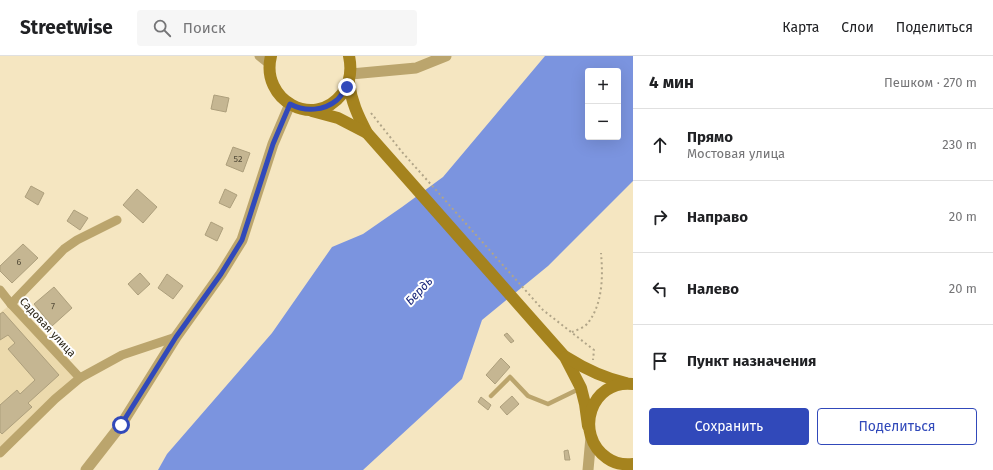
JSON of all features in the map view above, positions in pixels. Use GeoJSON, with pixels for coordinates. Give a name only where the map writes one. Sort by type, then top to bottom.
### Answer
{"type":"FeatureCollection","features":[{"type":"Feature","properties":{"kind":"main road"},"geometry":{"type":"LineString","coordinates":[[349,56],[352,100],[355,111],[367,133],[565,357],[581,388],[590,432],[595,446],[610,460],[620,464],[633,464]]}},
{"type":"Feature","properties":{"kind":"main road"},"geometry":{"type":"LineString","coordinates":[[268,58],[269,75],[272,85],[278,94],[290,104],[338,118],[367,133]]}},
{"type":"Feature","properties":{"kind":"main road"},"geometry":{"type":"LineString","coordinates":[[305,109],[317,109],[328,106],[337,99],[347,87],[350,78]]}},
{"type":"Feature","properties":{"kind":"main road"},"geometry":{"type":"LineString","coordinates":[[565,357],[592,372],[614,380],[631,383]]}},
{"type":"Feature","properties":{"kind":"main road"},"geometry":{"type":"LineString","coordinates":[[590,432],[591,410],[600,396],[608,389],[618,385],[631,383]]}},
{"type":"Feature","properties":{"kind":"street"},"geometry":{"type":"LineString","coordinates":[[350,78],[416,68],[446,56]]}},
{"type":"Feature","properties":{"kind":"street"},"geometry":{"type":"LineString","coordinates":[[86,470],[121,425],[176,337],[221,274],[242,240],[273,144],[290,104]]}},
{"type":"Feature","properties":{"kind":"street"},"geometry":{"type":"LineString","coordinates":[[11,304],[64,250],[77,240],[117,220]]}},
{"type":"Feature","properties":{"kind":"street","name":"Садовая улица"},"geometry":{"type":"LineString","coordinates":[[0,290],[11,304],[80,378]]}},
{"type":"Feature","properties":{"kind":"street"},"geometry":{"type":"LineString","coordinates":[[0,453],[50,404],[80,378],[122,355],[176,337]]}},
{"type":"Feature","properties":{"kind":"street"},"geometry":{"type":"LineString","coordinates":[[588,470],[590,432]]}},
{"type":"Feature","properties":{"kind":"lane"},"geometry":{"type":"LineString","coordinates":[[491,396],[510,377],[528,396],[548,404],[581,388]]}},
{"type":"Feature","properties":{"kind":"path"},"geometry":{"type":"LineString","coordinates":[[369,110],[402,152],[543,310],[594,350],[592,372]]}},
{"type":"Feature","properties":{"kind":"path"},"geometry":{"type":"LineString","coordinates":[[572,332],[588,324],[598,303],[603,277],[601,252]]}},
{"type":"Feature","properties":{"kind":"shaded area"},"geometry":{"type":"Polygon","coordinates":[[[11,304],[80,378],[0,453],[0,313],[11,304]]]}},
{"type":"Feature","properties":{"kind":"water","name":"Бердь"},"geometry":{"type":"Polygon","coordinates":[[[545,56],[633,56],[633,181],[548,266],[482,320],[462,379],[363,470],[158,470],[167,454],[272,333],[332,247],[363,234],[443,177],[545,56]]]}},
{"type":"Feature","properties":{"kind":"building"},"geometry":{"type":"Polygon","coordinates":[[[214,95],[229,98],[226,112],[211,109],[214,95]]]}},
{"type":"Feature","properties":{"kind":"building"},"geometry":{"type":"Polygon","coordinates":[[[233,147],[250,153],[243,172],[226,165],[233,147]]]}},
{"type":"Feature","properties":{"kind":"building"},"geometry":{"type":"Polygon","coordinates":[[[31,186],[44,193],[38,205],[25,197],[31,186]]]}},
{"type":"Feature","properties":{"kind":"building"},"geometry":{"type":"Polygon","coordinates":[[[137,189],[157,207],[143,223],[123,205],[137,189]]]}},
{"type":"Feature","properties":{"kind":"building"},"geometry":{"type":"Polygon","coordinates":[[[225,189],[237,195],[230,208],[219,203],[225,189]]]}},
{"type":"Feature","properties":{"kind":"building"},"geometry":{"type":"Polygon","coordinates":[[[74,210],[88,218],[80,230],[67,221],[74,210]]]}},
{"type":"Feature","properties":{"kind":"building"},"geometry":{"type":"Polygon","coordinates":[[[211,222],[223,228],[217,241],[205,235],[211,222]]]}},
{"type":"Feature","properties":{"kind":"building"},"geometry":{"type":"Polygon","coordinates":[[[23,244],[38,258],[12,283],[0,271],[0,266],[23,244]]]}},
{"type":"Feature","properties":{"kind":"building"},"geometry":{"type":"Polygon","coordinates":[[[140,273],[150,284],[138,295],[128,284],[140,273]]]}},
{"type":"Feature","properties":{"kind":"building"},"geometry":{"type":"Polygon","coordinates":[[[167,274],[183,286],[173,299],[158,288],[167,274]]]}},
{"type":"Feature","properties":{"kind":"building"},"geometry":{"type":"Polygon","coordinates":[[[54,287],[72,308],[52,326],[34,304],[54,287]]]}},
{"type":"Feature","properties":{"kind":"building"},"geometry":{"type":"Polygon","coordinates":[[[3,312],[59,375],[28,403],[32,407],[2,434],[0,432],[0,405],[17,390],[20,394],[35,380],[8,349],[15,343],[8,335],[0,340],[0,314],[3,312]]]}},
{"type":"Feature","properties":{"kind":"building"},"geometry":{"type":"Polygon","coordinates":[[[507,333],[514,341],[511,343],[504,335],[507,333]]]}},
{"type":"Feature","properties":{"kind":"building"},"geometry":{"type":"Polygon","coordinates":[[[501,358],[510,367],[495,384],[486,375],[501,358]]]}},
{"type":"Feature","properties":{"kind":"building"},"geometry":{"type":"Polygon","coordinates":[[[512,396],[519,404],[507,415],[500,407],[512,396]]]}},
{"type":"Feature","properties":{"kind":"building"},"geometry":{"type":"Polygon","coordinates":[[[481,397],[491,405],[488,410],[478,402],[481,397]]]}},
{"type":"Feature","properties":{"kind":"building"},"geometry":{"type":"Polygon","coordinates":[[[568,450],[570,460],[565,460],[564,451],[568,450]]]}},
{"type":"Feature","properties":{"kind":"route"},"geometry":{"type":"LineString","coordinates":[[121,425],[176,337],[221,274],[242,240],[273,144],[290,104],[295,107],[305,109],[317,109],[328,106],[337,99],[347,87]]}}]}
